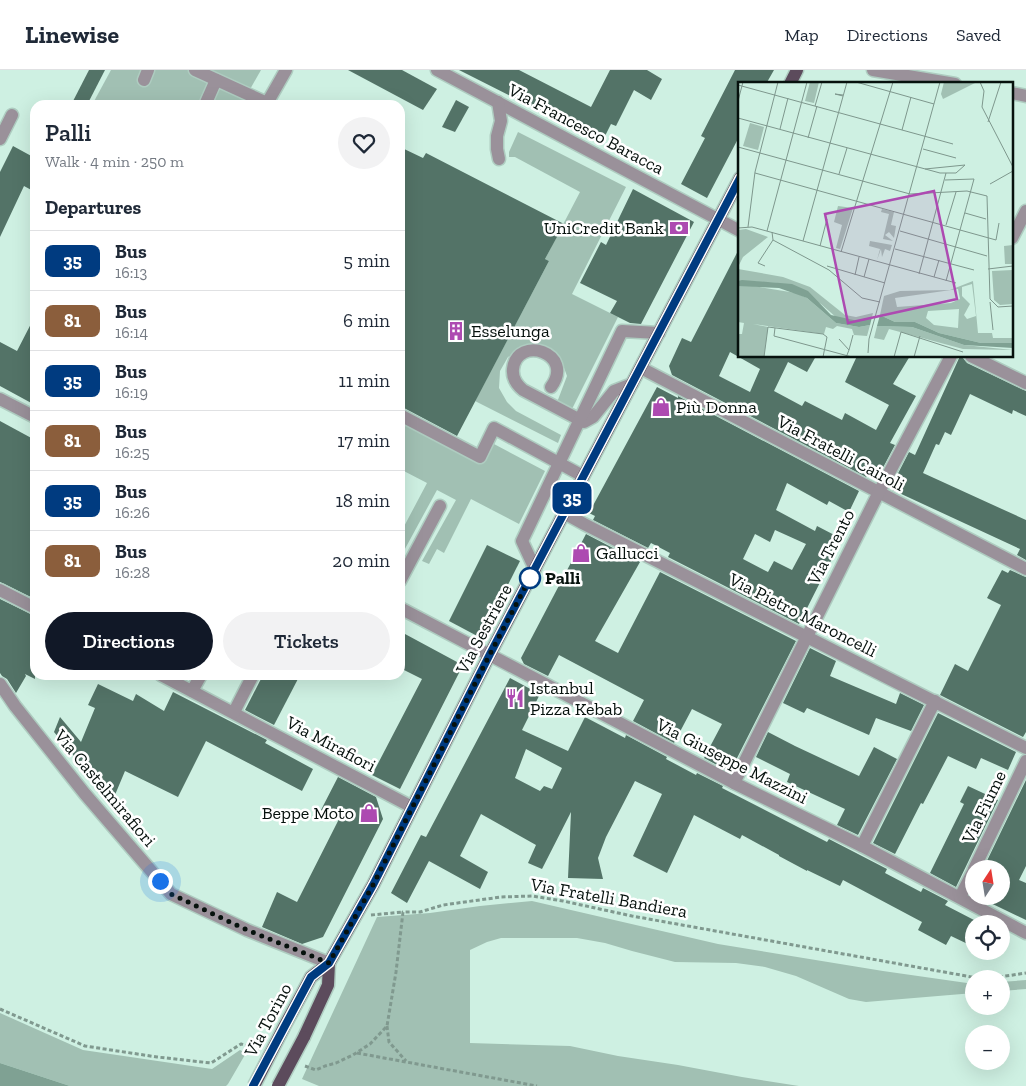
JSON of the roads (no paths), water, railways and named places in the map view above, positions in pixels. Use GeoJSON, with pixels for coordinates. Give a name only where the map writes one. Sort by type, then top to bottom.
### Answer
{"type":"FeatureCollection","features":[{"type":"Feature","properties":{"kind":"main road"},"geometry":{"type":"LineString","coordinates":[[791,82],[797,70]]}},
{"type":"Feature","properties":{"kind":"main road","name":"Via Sestriere"},"geometry":{"type":"LineString","coordinates":[[329,963],[373,885],[490,654],[738,182]]}},
{"type":"Feature","properties":{"kind":"main road"},"geometry":{"type":"LineString","coordinates":[[278,1086],[304,1037],[328,985],[329,963]]}},
{"type":"Feature","properties":{"kind":"main road","name":"Via Torino"},"geometry":{"type":"LineString","coordinates":[[254,1086],[311,977],[329,963]]}},
{"type":"Feature","properties":{"kind":"street"},"geometry":{"type":"LineString","coordinates":[[195,70],[258,100]]}},
{"type":"Feature","properties":{"kind":"street"},"geometry":{"type":"LineString","coordinates":[[269,100],[286,70]]}},
{"type":"Feature","properties":{"kind":"street","name":"Via Francesco Baracca"},"geometry":{"type":"LineString","coordinates":[[437,70],[738,230]]}},
{"type":"Feature","properties":{"kind":"street"},"geometry":{"type":"LineString","coordinates":[[873,70],[943,82]]}},
{"type":"Feature","properties":{"kind":"street"},"geometry":{"type":"LineString","coordinates":[[207,100],[216,80]]}},
{"type":"Feature","properties":{"kind":"street"},"geometry":{"type":"LineString","coordinates":[[498,102],[501,121],[497,136],[499,159]]}},
{"type":"Feature","properties":{"kind":"street"},"geometry":{"type":"LineString","coordinates":[[0,139],[12,115]]}},
{"type":"Feature","properties":{"kind":"street"},"geometry":{"type":"LineString","coordinates":[[1014,234],[1026,211]]}},
{"type":"Feature","properties":{"kind":"street"},"geometry":{"type":"LineString","coordinates":[[535,569],[522,541],[622,330],[659,333]]}},
{"type":"Feature","properties":{"kind":"street"},"geometry":{"type":"LineString","coordinates":[[551,387],[555,381],[557,369],[553,359],[548,354],[535,350],[519,357],[513,372],[519,386],[523,390],[584,422],[593,418],[614,391],[632,384]]}},
{"type":"Feature","properties":{"kind":"street","name":"Via Trento"},"geometry":{"type":"LineString","coordinates":[[734,783],[879,492],[950,358]]}},
{"type":"Feature","properties":{"kind":"street"},"geometry":{"type":"LineString","coordinates":[[975,358],[1026,383]]}},
{"type":"Feature","properties":{"kind":"street","name":"Via Fratelli Cairoli"},"geometry":{"type":"LineString","coordinates":[[641,368],[1026,568]]}},
{"type":"Feature","properties":{"kind":"street"},"geometry":{"type":"LineString","coordinates":[[0,399],[30,414]]}},
{"type":"Feature","properties":{"kind":"street"},"geometry":{"type":"LineString","coordinates":[[405,418],[480,457],[494,428],[583,476]]}},
{"type":"Feature","properties":{"kind":"street"},"geometry":{"type":"LineString","coordinates":[[405,572],[440,506]]}},
{"type":"Feature","properties":{"kind":"street","name":"Via Pietro Maroncelli"},"geometry":{"type":"LineString","coordinates":[[564,513],[1026,748]]}},
{"type":"Feature","properties":{"kind":"street"},"geometry":{"type":"LineString","coordinates":[[0,590],[30,605]]}},
{"type":"Feature","properties":{"kind":"street","name":"Via Giuseppe Mazzini"},"geometry":{"type":"LineString","coordinates":[[405,611],[734,783],[862,846],[1026,932]]}},
{"type":"Feature","properties":{"kind":"street","name":"Via Mirafiori"},"geometry":{"type":"LineString","coordinates":[[171,680],[412,807]]}},
{"type":"Feature","properties":{"kind":"street"},"geometry":{"type":"LineString","coordinates":[[192,691],[198,680]]}},
{"type":"Feature","properties":{"kind":"street"},"geometry":{"type":"LineString","coordinates":[[234,712],[250,680]]}},
{"type":"Feature","properties":{"kind":"street","name":"Via Castelmirafiori"},"geometry":{"type":"LineString","coordinates":[[0,684],[15,706],[86,794],[171,894],[247,930],[329,963]]}},
{"type":"Feature","properties":{"kind":"street"},"geometry":{"type":"LineString","coordinates":[[862,846],[935,701]]}},
{"type":"Feature","properties":{"kind":"street","name":"Via Fiume"},"geometry":{"type":"LineString","coordinates":[[978,860],[1026,761]]}},
{"type":"Feature","properties":{"kind":"street","name":"Via Fiume"},"geometry":{"type":"LineString","coordinates":[[960,898],[965,888]]}},
{"type":"Feature","properties":{"kind":"place","name":"UniCredit Bank"},"geometry":{"type":"Point","coordinates":[679,228]}},
{"type":"Feature","properties":{"kind":"place","name":"Esselunga"},"geometry":{"type":"Point","coordinates":[456,331]}},
{"type":"Feature","properties":{"kind":"place","name":"Più Donna"},"geometry":{"type":"Point","coordinates":[661,407]}},
{"type":"Feature","properties":{"kind":"place","name":"Gallucci"},"geometry":{"type":"Point","coordinates":[581,553]}},
{"type":"Feature","properties":{"kind":"place","name":"Palli"},"geometry":{"type":"Point","coordinates":[530,578]}},
{"type":"Feature","properties":{"kind":"place","name":"Istanbul Pizza Kebab"},"geometry":{"type":"Point","coordinates":[515,698]}},
{"type":"Feature","properties":{"kind":"place","name":"Beppe Moto"},"geometry":{"type":"Point","coordinates":[369,813]}}]}
